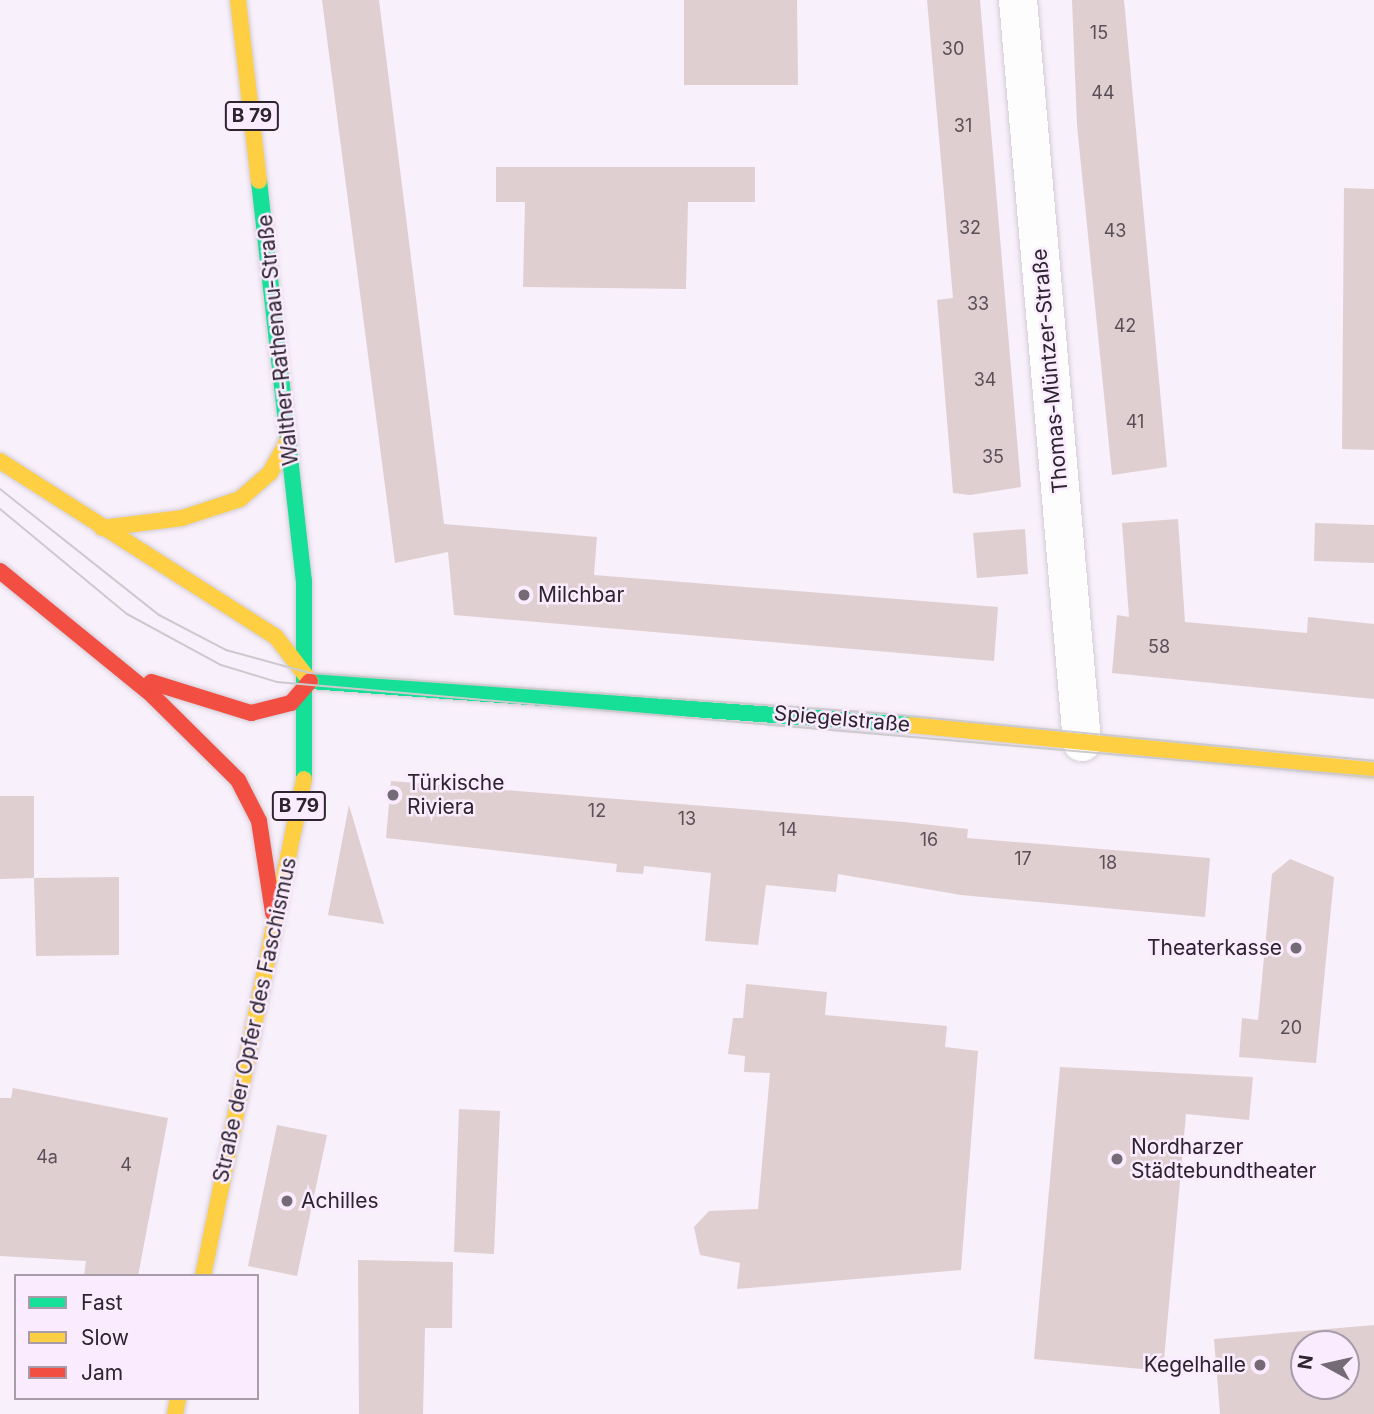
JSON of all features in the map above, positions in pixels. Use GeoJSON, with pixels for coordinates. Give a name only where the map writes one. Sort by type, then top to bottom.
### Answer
{"type":"FeatureCollection","features":[{"type":"Feature","properties":{"kind":"street","name":"Walther-Rathenau-Straße"},"geometry":{"type":"LineString","coordinates":[[238,0],[289,439],[310,681]]}},
{"type":"Feature","properties":{"kind":"street","name":"Thomas-Müntzer-Straße"},"geometry":{"type":"LineString","coordinates":[[1018,0],[1082,742]]}},
{"type":"Feature","properties":{"kind":"street"},"geometry":{"type":"LineString","coordinates":[[102,528],[183,518],[240,499],[270,473],[289,439]]}},
{"type":"Feature","properties":{"kind":"street"},"geometry":{"type":"LineString","coordinates":[[0,461],[276,637],[292,650],[310,681],[291,703],[251,713],[185,697],[93,650]]}},
{"type":"Feature","properties":{"kind":"street"},"geometry":{"type":"LineString","coordinates":[[0,571],[173,715],[238,780],[269,862],[275,929]]}},
{"type":"Feature","properties":{"kind":"street","name":"Spiegelstraße"},"geometry":{"type":"LineString","coordinates":[[310,681],[1082,742],[1374,770]]}},
{"type":"Feature","properties":{"kind":"street","name":"Straße der Opfer des Faschismus"},"geometry":{"type":"LineString","coordinates":[[203,1274],[304,784],[310,681]]}},
{"type":"Feature","properties":{"kind":"building"},"geometry":{"type":"Polygon","coordinates":[[[322,0],[379,0],[444,524],[597,537],[594,575],[998,607],[994,661],[454,615],[448,552],[395,563],[322,0]]]}},
{"type":"Feature","properties":{"kind":"building"},"geometry":{"type":"Polygon","coordinates":[[[684,0],[797,0],[798,85],[684,85],[684,0]]]}},
{"type":"Feature","properties":{"kind":"building"},"geometry":{"type":"Polygon","coordinates":[[[927,0],[980,0],[1021,487],[970,495],[953,493],[937,300],[953,298],[927,0]]]}},
{"type":"Feature","properties":{"kind":"building"},"geometry":{"type":"Polygon","coordinates":[[[1072,0],[1124,0],[1167,467],[1112,475],[1077,125],[1072,0]]]}},
{"type":"Feature","properties":{"kind":"building"},"geometry":{"type":"Polygon","coordinates":[[[496,167],[755,167],[755,202],[688,202],[686,289],[523,287],[525,202],[496,202],[496,167]]]}},
{"type":"Feature","properties":{"kind":"building"},"geometry":{"type":"Polygon","coordinates":[[[1344,188],[1374,189],[1374,450],[1342,449],[1344,188]]]}},
{"type":"Feature","properties":{"kind":"building"},"geometry":{"type":"Polygon","coordinates":[[[1178,519],[1185,622],[1307,633],[1308,617],[1374,624],[1374,699],[1112,673],[1117,615],[1129,617],[1122,523],[1178,519]]]}},
{"type":"Feature","properties":{"kind":"building"},"geometry":{"type":"Polygon","coordinates":[[[1315,523],[1374,525],[1374,563],[1314,561],[1315,523]]]}},
{"type":"Feature","properties":{"kind":"building"},"geometry":{"type":"Polygon","coordinates":[[[1025,529],[1028,574],[977,578],[973,533],[1025,529]]]}},
{"type":"Feature","properties":{"kind":"building"},"geometry":{"type":"Polygon","coordinates":[[[391,781],[904,822],[968,829],[967,838],[1210,858],[1205,917],[961,895],[838,874],[836,892],[766,885],[758,945],[705,941],[711,873],[644,866],[643,874],[616,872],[617,864],[386,838],[391,781]]]}},
{"type":"Feature","properties":{"kind":"building"},"geometry":{"type":"Polygon","coordinates":[[[0,796],[34,796],[34,878],[0,879],[0,796]]]}},
{"type":"Feature","properties":{"kind":"building"},"geometry":{"type":"Polygon","coordinates":[[[349,805],[384,924],[328,915],[349,805]]]}},
{"type":"Feature","properties":{"kind":"building","name":"Theaterkasse"},"geometry":{"type":"Polygon","coordinates":[[[1290,859],[1334,877],[1316,1063],[1239,1057],[1242,1018],[1258,1020],[1272,874],[1290,859]]]}},
{"type":"Feature","properties":{"kind":"building"},"geometry":{"type":"Polygon","coordinates":[[[119,877],[119,955],[36,956],[34,878],[119,877]]]}},
{"type":"Feature","properties":{"kind":"building"},"geometry":{"type":"Polygon","coordinates":[[[746,984],[827,992],[825,1015],[947,1026],[945,1047],[978,1051],[961,1270],[737,1289],[740,1263],[700,1255],[694,1227],[709,1211],[758,1209],[770,1073],[744,1072],[745,1056],[728,1054],[733,1018],[743,1018],[746,984]]]}},
{"type":"Feature","properties":{"kind":"building","name":"Nordharzer Städtebundtheater"},"geometry":{"type":"Polygon","coordinates":[[[1060,1067],[1253,1077],[1249,1120],[1186,1114],[1163,1371],[1034,1359],[1060,1067]]]}},
{"type":"Feature","properties":{"kind":"building"},"geometry":{"type":"Polygon","coordinates":[[[13,1088],[168,1118],[138,1274],[84,1274],[86,1261],[0,1256],[0,1098],[11,1098],[13,1088]]]}},
{"type":"Feature","properties":{"kind":"building"},"geometry":{"type":"Polygon","coordinates":[[[459,1109],[500,1111],[494,1254],[454,1252],[459,1109]]]}},
{"type":"Feature","properties":{"kind":"building","name":"Achilles"},"geometry":{"type":"Polygon","coordinates":[[[277,1125],[327,1135],[297,1276],[248,1266],[277,1125]]]}},
{"type":"Feature","properties":{"kind":"building"},"geometry":{"type":"Polygon","coordinates":[[[358,1260],[453,1262],[452,1328],[425,1328],[423,1414],[359,1414],[358,1260]]]}},
{"type":"Feature","properties":{"kind":"building","name":"Kegelhalle"},"geometry":{"type":"Polygon","coordinates":[[[1374,1325],[1374,1414],[1220,1414],[1214,1339],[1290,1332],[1290,1400],[1360,1400],[1360,1330],[1317,1330],[1374,1325]]]}},
{"type":"Feature","properties":{"kind":"tram line"},"geometry":{"type":"LineString","coordinates":[[0,489],[159,615],[226,650],[310,673],[877,713],[1374,761]]}},
{"type":"Feature","properties":{"kind":"tram line"},"geometry":{"type":"LineString","coordinates":[[0,509],[127,614],[221,665],[277,682],[1374,777]]}},
{"type":"Feature","properties":{"kind":"traffic: fast"},"geometry":{"type":"LineString","coordinates":[[259,181],[304,581],[304,779]]}},
{"type":"Feature","properties":{"kind":"traffic: fast"},"geometry":{"type":"LineString","coordinates":[[310,681],[911,725]]}},
{"type":"Feature","properties":{"kind":"traffic: slow"},"geometry":{"type":"LineString","coordinates":[[238,0],[259,181]]}},
{"type":"Feature","properties":{"kind":"traffic: slow"},"geometry":{"type":"LineString","coordinates":[[102,528],[182,518],[240,499],[270,473],[289,439]]}},
{"type":"Feature","properties":{"kind":"traffic: slow"},"geometry":{"type":"LineString","coordinates":[[0,461],[276,637],[310,681]]}},
{"type":"Feature","properties":{"kind":"traffic: slow"},"geometry":{"type":"LineString","coordinates":[[911,725],[1374,770]]}},
{"type":"Feature","properties":{"kind":"traffic: slow"},"geometry":{"type":"LineString","coordinates":[[203,1274],[304,779]]}},
{"type":"Feature","properties":{"kind":"traffic: slow"},"geometry":{"type":"LineString","coordinates":[[175,1414],[178,1400]]}},
{"type":"Feature","properties":{"kind":"traffic: jam"},"geometry":{"type":"LineString","coordinates":[[0,571],[153,696],[238,780],[259,821],[273,913]]}},
{"type":"Feature","properties":{"kind":"traffic: jam"},"geometry":{"type":"LineString","coordinates":[[151,682],[251,713],[291,703],[310,681]]}},
{"type":"Feature","properties":{"kind":"place","name":"Milchbar"},"geometry":{"type":"Point","coordinates":[524,595]}},
{"type":"Feature","properties":{"kind":"place","name":"Türkische Riviera"},"geometry":{"type":"Point","coordinates":[393,795]}},
{"type":"Feature","properties":{"kind":"place","name":"Theaterkasse"},"geometry":{"type":"Point","coordinates":[1296,948]}},
{"type":"Feature","properties":{"kind":"place","name":"Nordharzer Städtebundtheater"},"geometry":{"type":"Point","coordinates":[1117,1159]}},
{"type":"Feature","properties":{"kind":"place","name":"Achilles"},"geometry":{"type":"Point","coordinates":[287,1201]}},
{"type":"Feature","properties":{"kind":"place","name":"Kegelhalle"},"geometry":{"type":"Point","coordinates":[1260,1365]}}]}
